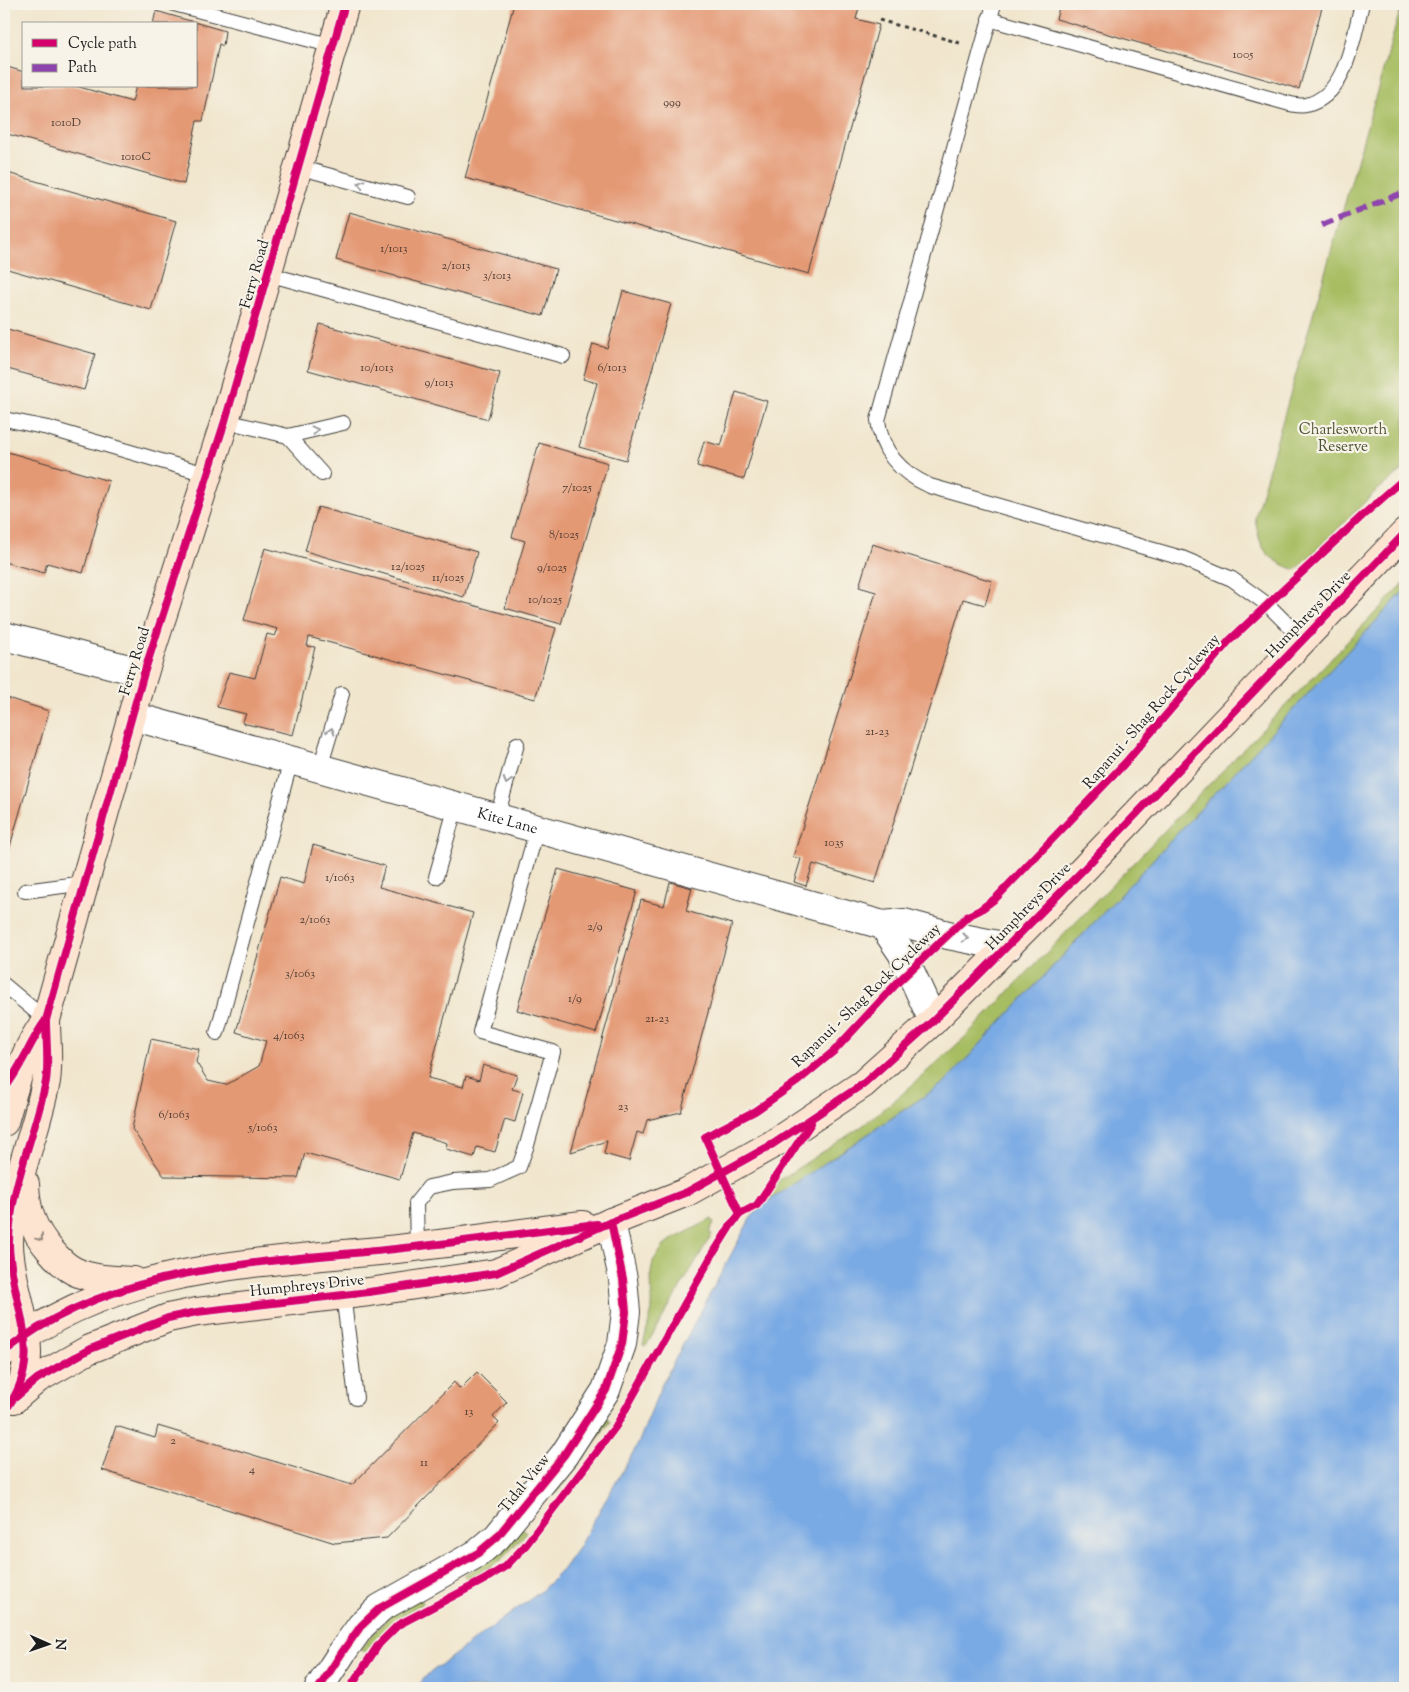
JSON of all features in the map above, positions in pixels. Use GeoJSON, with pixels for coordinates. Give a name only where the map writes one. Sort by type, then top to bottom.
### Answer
{"type":"FeatureCollection","features":[{"type":"Feature","properties":{"kind":"main road","name":"Ferry Road"},"geometry":{"type":"LineString","coordinates":[[10,1404],[25,1366],[25,1335],[13,1278],[9,1244],[11,1216],[46,1080],[46,1020],[144,673],[209,474],[345,4]]}},
{"type":"Feature","properties":{"kind":"main road","name":"Humphreys Drive"},"geometry":{"type":"LineString","coordinates":[[10,1404],[37,1379],[88,1350],[168,1318],[197,1312],[496,1273],[611,1222],[687,1192],[722,1174],[781,1139],[863,1084],[933,1022],[1008,947],[1405,533]]}},
{"type":"Feature","properties":{"kind":"main road"},"geometry":{"type":"LineString","coordinates":[[4,1122],[18,1072],[35,1034],[46,1020]]}},
{"type":"Feature","properties":{"kind":"main road"},"geometry":{"type":"LineString","coordinates":[[25,1157],[26,1201],[29,1217],[36,1234],[60,1262],[74,1272],[99,1279],[147,1282]]}},
{"type":"Feature","properties":{"kind":"main road","name":"Humphreys Drive"},"geometry":{"type":"LineString","coordinates":[[25,1335],[98,1299],[147,1282],[214,1268],[417,1247],[611,1222]]}},
{"type":"Feature","properties":{"kind":"main road"},"geometry":{"type":"LineString","coordinates":[[4,1352],[25,1335]]}},
{"type":"Feature","properties":{"kind":"street"},"geometry":{"type":"LineString","coordinates":[[4,636],[144,673]]}},
{"type":"Feature","properties":{"kind":"street","name":"Kite Lane"},"geometry":{"type":"LineString","coordinates":[[132,716],[883,926],[904,923],[948,935],[1008,947]]}},
{"type":"Feature","properties":{"kind":"street"},"geometry":{"type":"LineString","coordinates":[[883,926],[902,953],[933,1022]]}},
{"type":"Feature","properties":{"kind":"street","name":"Tidal View"},"geometry":{"type":"LineString","coordinates":[[319,1688],[347,1645],[380,1608],[478,1553],[497,1537],[564,1455],[606,1390],[622,1344],[626,1312],[623,1279],[611,1222]]}},
{"type":"Feature","properties":{"kind":"lane"},"geometry":{"type":"LineString","coordinates":[[174,4],[333,46]]}},
{"type":"Feature","properties":{"kind":"lane"},"geometry":{"type":"LineString","coordinates":[[994,4],[878,420],[879,434],[885,448],[897,465],[910,477],[930,486],[1182,558],[1232,579],[1268,605],[1303,640]]}},
{"type":"Feature","properties":{"kind":"lane"},"geometry":{"type":"LineString","coordinates":[[990,19],[1283,102],[1306,106],[1323,98],[1338,81],[1362,4]]}},
{"type":"Feature","properties":{"kind":"lane"},"geometry":{"type":"LineString","coordinates":[[298,167],[408,197]]}},
{"type":"Feature","properties":{"kind":"lane"},"geometry":{"type":"LineString","coordinates":[[268,274],[564,356]]}},
{"type":"Feature","properties":{"kind":"lane"},"geometry":{"type":"LineString","coordinates":[[4,419],[48,428],[209,474]]}},
{"type":"Feature","properties":{"kind":"lane"},"geometry":{"type":"LineString","coordinates":[[225,420],[288,436],[343,423]]}},
{"type":"Feature","properties":{"kind":"lane"},"geometry":{"type":"LineString","coordinates":[[288,436],[322,474]]}},
{"type":"Feature","properties":{"kind":"lane"},"geometry":{"type":"LineString","coordinates":[[320,768],[342,694]]}},
{"type":"Feature","properties":{"kind":"lane"},"geometry":{"type":"LineString","coordinates":[[497,817],[517,744]]}},
{"type":"Feature","properties":{"kind":"lane"},"geometry":{"type":"LineString","coordinates":[[217,1033],[291,760]]}},
{"type":"Feature","properties":{"kind":"lane"},"geometry":{"type":"LineString","coordinates":[[436,877],[456,806]]}},
{"type":"Feature","properties":{"kind":"lane"},"geometry":{"type":"LineString","coordinates":[[417,1247],[416,1203],[429,1187],[453,1182],[490,1180],[519,1167],[527,1145],[553,1052],[480,1032],[537,828]]}},
{"type":"Feature","properties":{"kind":"lane"},"geometry":{"type":"LineString","coordinates":[[25,891],[85,883]]}},
{"type":"Feature","properties":{"kind":"lane"},"geometry":{"type":"LineString","coordinates":[[4,985],[46,1020]]}},
{"type":"Feature","properties":{"kind":"lane"},"geometry":{"type":"LineString","coordinates":[[343,1294],[356,1398]]}},
{"type":"Feature","properties":{"kind":"path"},"geometry":{"type":"LineString","coordinates":[[879,20],[981,49]]}},
{"type":"Feature","properties":{"kind":"green space","name":"Charlesworth Reserve"},"geometry":{"type":"Polygon","coordinates":[[[1402,4],[1405,4],[1405,468],[1375,492],[1296,570],[1285,566],[1265,551],[1259,537],[1255,517],[1402,4]]]}},
{"type":"Feature","properties":{"kind":"green space"},"geometry":{"type":"Polygon","coordinates":[[[1405,582],[1405,590],[944,1083],[761,1206],[775,1183],[861,1127],[901,1095],[963,1039],[1405,582]]]}},
{"type":"Feature","properties":{"kind":"green space"},"geometry":{"type":"Polygon","coordinates":[[[712,1219],[714,1223],[709,1232],[712,1234],[646,1346],[643,1345],[652,1310],[651,1273],[653,1261],[666,1243],[712,1219]]]}},
{"type":"Feature","properties":{"kind":"green space"},"geometry":{"type":"Polygon","coordinates":[[[605,1418],[610,1422],[557,1493],[552,1489],[605,1418]]]}},
{"type":"Feature","properties":{"kind":"green space"},"geometry":{"type":"Polygon","coordinates":[[[522,1528],[527,1532],[501,1560],[467,1581],[464,1575],[496,1556],[522,1528]]]}},
{"type":"Feature","properties":{"kind":"green space"},"geometry":{"type":"Polygon","coordinates":[[[420,1597],[423,1603],[391,1624],[365,1652],[360,1649],[390,1615],[420,1597]]]}},
{"type":"Feature","properties":{"kind":"water"},"geometry":{"type":"Polygon","coordinates":[[[1405,590],[1405,1688],[416,1688],[427,1675],[540,1592],[563,1569],[578,1548],[638,1444],[662,1384],[750,1219],[761,1206],[944,1083],[1405,590]]]}},
{"type":"Feature","properties":{"kind":"building"},"geometry":{"type":"Polygon","coordinates":[[[514,4],[860,4],[856,19],[879,25],[809,274],[465,178],[514,4]]]}},
{"type":"Feature","properties":{"kind":"building"},"geometry":{"type":"Polygon","coordinates":[[[1060,4],[1323,4],[1299,89],[1056,19],[1060,4]]]}},
{"type":"Feature","properties":{"kind":"building"},"geometry":{"type":"Polygon","coordinates":[[[156,11],[194,22],[153,22],[156,11]]]}},
{"type":"Feature","properties":{"kind":"building"},"geometry":{"type":"Polygon","coordinates":[[[198,23],[225,31],[223,46],[219,44],[203,121],[197,121],[184,184],[4,133],[4,66],[22,71],[22,88],[83,88],[132,102],[136,88],[198,88],[198,23]]]}},
{"type":"Feature","properties":{"kind":"building"},"geometry":{"type":"Polygon","coordinates":[[[4,172],[176,221],[151,310],[4,268],[4,172]]]}},
{"type":"Feature","properties":{"kind":"building"},"geometry":{"type":"Polygon","coordinates":[[[349,212],[556,269],[543,316],[336,260],[349,212]]]}},
{"type":"Feature","properties":{"kind":"building"},"geometry":{"type":"Polygon","coordinates":[[[623,291],[671,304],[626,460],[579,447],[597,383],[583,379],[593,344],[607,348],[623,291]]]}},
{"type":"Feature","properties":{"kind":"building"},"geometry":{"type":"Polygon","coordinates":[[[320,324],[500,373],[488,419],[308,370],[320,324]]]}},
{"type":"Feature","properties":{"kind":"building"},"geometry":{"type":"Polygon","coordinates":[[[4,328],[95,354],[84,390],[4,368],[4,328]]]}},
{"type":"Feature","properties":{"kind":"building"},"geometry":{"type":"Polygon","coordinates":[[[736,392],[767,401],[744,479],[697,466],[704,441],[721,446],[736,392]]]}},
{"type":"Feature","properties":{"kind":"building"},"geometry":{"type":"Polygon","coordinates":[[[539,443],[608,463],[561,624],[505,608],[525,541],[512,537],[539,443]]]}},
{"type":"Feature","properties":{"kind":"building"},"geometry":{"type":"Polygon","coordinates":[[[4,451],[109,481],[83,573],[47,563],[44,573],[4,562],[4,451]]]}},
{"type":"Feature","properties":{"kind":"building"},"geometry":{"type":"Polygon","coordinates":[[[318,507],[477,552],[464,597],[305,551],[318,507]]]}},
{"type":"Feature","properties":{"kind":"building"},"geometry":{"type":"Polygon","coordinates":[[[872,544],[992,581],[985,605],[963,599],[875,883],[813,864],[806,886],[794,882],[801,859],[793,857],[876,592],[859,587],[872,544]]]}},
{"type":"Feature","properties":{"kind":"building"},"geometry":{"type":"Polygon","coordinates":[[[265,548],[556,628],[535,699],[309,637],[307,646],[315,647],[293,735],[242,723],[246,714],[217,707],[229,672],[255,678],[267,634],[275,636],[278,629],[244,620],[265,548]]]}},
{"type":"Feature","properties":{"kind":"building"},"geometry":{"type":"Polygon","coordinates":[[[4,697],[49,711],[4,867],[4,697]]]}},
{"type":"Feature","properties":{"kind":"building"},"geometry":{"type":"Polygon","coordinates":[[[313,845],[385,866],[379,887],[473,913],[428,1078],[463,1087],[466,1076],[479,1080],[483,1065],[517,1075],[512,1089],[523,1092],[515,1122],[505,1119],[495,1152],[477,1147],[474,1157],[446,1149],[447,1143],[413,1133],[400,1179],[305,1153],[298,1178],[164,1176],[132,1129],[151,1039],[199,1049],[196,1062],[208,1081],[226,1085],[259,1066],[266,1041],[236,1032],[280,877],[304,884],[313,845]]]}},
{"type":"Feature","properties":{"kind":"building"},"geometry":{"type":"Polygon","coordinates":[[[558,869],[637,891],[596,1033],[517,1010],[558,869]]]}},
{"type":"Feature","properties":{"kind":"building"},"geometry":{"type":"Polygon","coordinates":[[[670,882],[692,888],[686,911],[732,924],[681,1112],[647,1120],[643,1134],[637,1132],[629,1161],[604,1154],[607,1141],[571,1152],[641,900],[664,906],[670,882]]]}},
{"type":"Feature","properties":{"kind":"building"},"geometry":{"type":"Polygon","coordinates":[[[477,1372],[507,1402],[493,1417],[499,1423],[387,1538],[335,1543],[102,1470],[116,1426],[155,1438],[158,1426],[352,1485],[454,1382],[460,1389],[477,1372]]]}},
{"type":"Feature","properties":{"kind":"marked path"},"geometry":{"type":"LineString","coordinates":[[1322,225],[1405,192]]}},
{"type":"Feature","properties":{"kind":"cycle path"},"geometry":{"type":"LineString","coordinates":[[4,1412],[17,1391],[24,1370],[26,1350],[24,1330],[11,1267],[10,1223],[18,1182],[46,1081],[46,1020],[144,673],[225,421],[345,4]]}},
{"type":"Feature","properties":{"kind":"cycle path","name":"Rapanui - Shag Rock Cycleway"},"geometry":{"type":"LineString","coordinates":[[350,1688],[379,1644],[398,1625],[484,1580],[506,1566],[525,1546],[616,1426],[711,1257],[740,1214],[705,1137],[755,1111],[798,1081],[834,1051],[899,981],[968,916],[996,898],[1126,762],[1229,641],[1405,478]]}},
{"type":"Feature","properties":{"kind":"cycle path"},"geometry":{"type":"LineString","coordinates":[[16,1397],[37,1379],[88,1350],[168,1318],[197,1312],[369,1292],[496,1273],[611,1222],[687,1192],[773,1144],[863,1084],[933,1021],[1081,872],[1405,533]]}},
{"type":"Feature","properties":{"kind":"cycle path"},"geometry":{"type":"LineString","coordinates":[[4,1089],[46,1020]]}},
{"type":"Feature","properties":{"kind":"cycle path"},"geometry":{"type":"LineString","coordinates":[[740,1214],[757,1205],[811,1123]]}},
{"type":"Feature","properties":{"kind":"cycle path"},"geometry":{"type":"LineString","coordinates":[[319,1688],[361,1626],[380,1608],[478,1553],[497,1537],[564,1455],[606,1390],[622,1344],[626,1312],[623,1279],[611,1222]]}},
{"type":"Feature","properties":{"kind":"cycle path"},"geometry":{"type":"LineString","coordinates":[[4,1352],[47,1323],[92,1301],[141,1284],[190,1273],[242,1265],[420,1246],[597,1224]]}}]}
